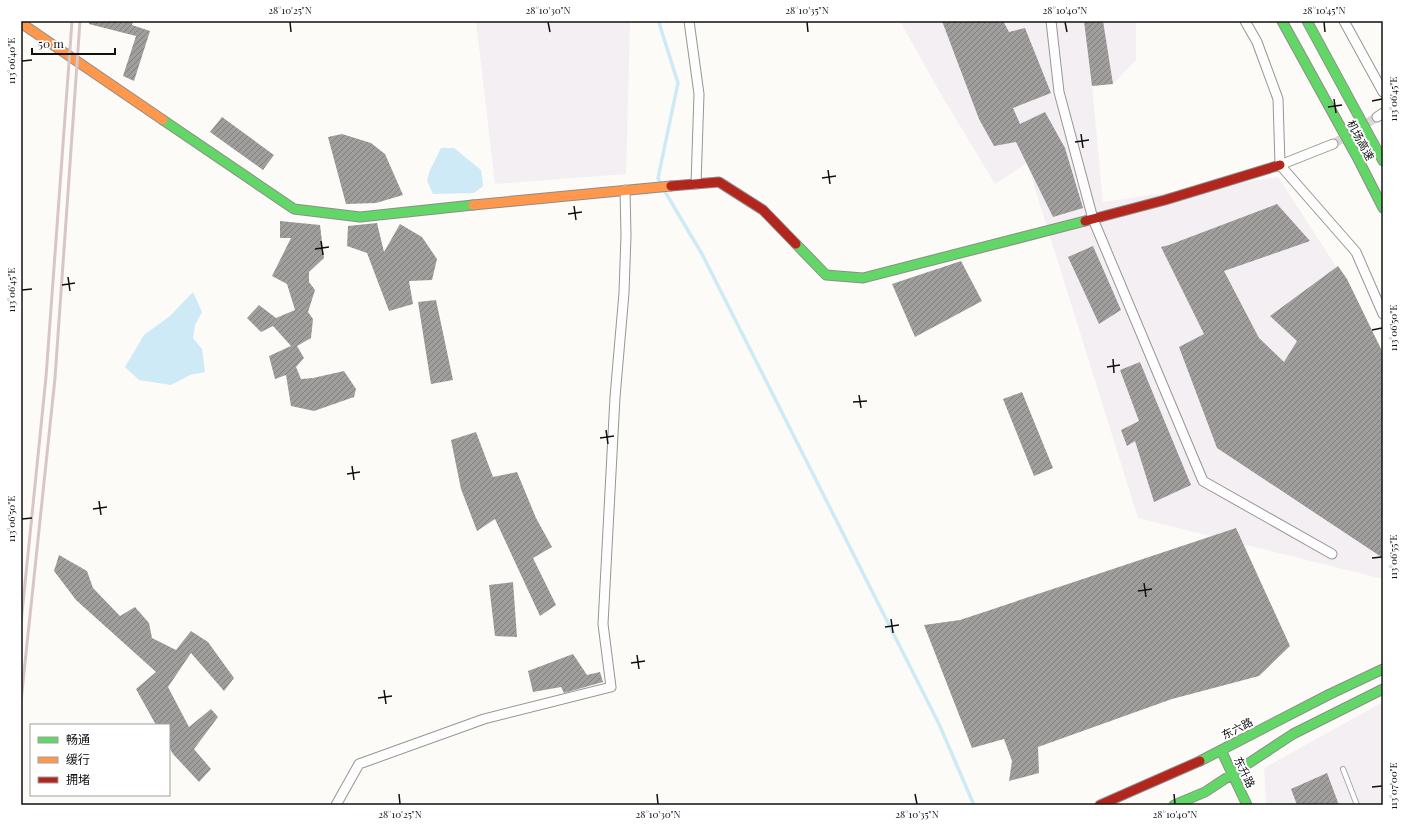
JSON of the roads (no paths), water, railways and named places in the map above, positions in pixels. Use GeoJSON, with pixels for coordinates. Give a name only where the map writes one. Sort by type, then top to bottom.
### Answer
{"type":"FeatureCollection","features":[{"type":"Feature","properties":{"kind":"main road","name":"机场高速"},"geometry":{"type":"LineString","coordinates":[[1282,21],[1383,208]]}},
{"type":"Feature","properties":{"kind":"main road","name":"机场高速"},"geometry":{"type":"LineString","coordinates":[[1307,21],[1383,161]]}},
{"type":"Feature","properties":{"kind":"main road"},"geometry":{"type":"LineString","coordinates":[[21,23],[294,209],[360,217],[624,190],[719,182],[763,210],[826,275],[863,278],[1165,200],[1280,165]]}},
{"type":"Feature","properties":{"kind":"main road","name":"东六路"},"geometry":{"type":"LineString","coordinates":[[1100,805],[1193,765],[1330,694],[1383,669]]}},
{"type":"Feature","properties":{"kind":"main road"},"geometry":{"type":"LineString","coordinates":[[1174,805],[1205,792],[1293,734],[1383,689]]}},
{"type":"Feature","properties":{"kind":"main road","name":"东升路"},"geometry":{"type":"LineString","coordinates":[[1221,750],[1248,805]]}},
{"type":"Feature","properties":{"kind":"street"},"geometry":{"type":"LineString","coordinates":[[689,21],[699,94],[696,184]]}},
{"type":"Feature","properties":{"kind":"street"},"geometry":{"type":"LineString","coordinates":[[1051,21],[1059,92],[1093,219],[1203,481],[1332,554]]}},
{"type":"Feature","properties":{"kind":"street"},"geometry":{"type":"LineString","coordinates":[[1245,21],[1257,42],[1278,98],[1280,165],[1356,252],[1383,314]]}},
{"type":"Feature","properties":{"kind":"street"},"geometry":{"type":"LineString","coordinates":[[1344,21],[1383,92]]}},
{"type":"Feature","properties":{"kind":"street"},"geometry":{"type":"LineString","coordinates":[[1280,165],[1333,144]]}},
{"type":"Feature","properties":{"kind":"street"},"geometry":{"type":"LineString","coordinates":[[336,805],[359,764],[484,719],[611,687],[603,624],[615,397],[624,293],[626,235],[624,190]]}},
{"type":"Feature","properties":{"kind":"lane"},"geometry":{"type":"LineString","coordinates":[[1343,769],[1357,805]]}},
{"type":"Feature","properties":{"kind":"water"},"geometry":{"type":"Polygon","coordinates":[[[441,148],[454,148],[481,170],[483,186],[474,193],[433,194],[427,181],[430,170],[441,148]]]}},
{"type":"Feature","properties":{"kind":"water"},"geometry":{"type":"Polygon","coordinates":[[[193,292],[202,312],[195,325],[193,338],[202,349],[205,372],[190,375],[171,385],[139,380],[125,367],[144,335],[170,316],[193,292]]]}},
{"type":"Feature","properties":{"kind":"waterway"},"geometry":{"type":"LineString","coordinates":[[659,21],[678,83],[658,178],[661,184]]}},
{"type":"Feature","properties":{"kind":"waterway"},"geometry":{"type":"LineString","coordinates":[[664,190],[702,254],[939,724],[974,805]]}},
{"type":"Feature","properties":{"kind":"tunnel"},"geometry":{"type":"LineString","coordinates":[[1333,144],[1377,117]]}},
{"type":"Feature","properties":{"kind":"railway"},"geometry":{"type":"LineString","coordinates":[[21,623],[46,377],[72,21]]}},
{"type":"Feature","properties":{"kind":"railway"},"geometry":{"type":"LineString","coordinates":[[21,701],[55,378],[80,21]]}}]}
